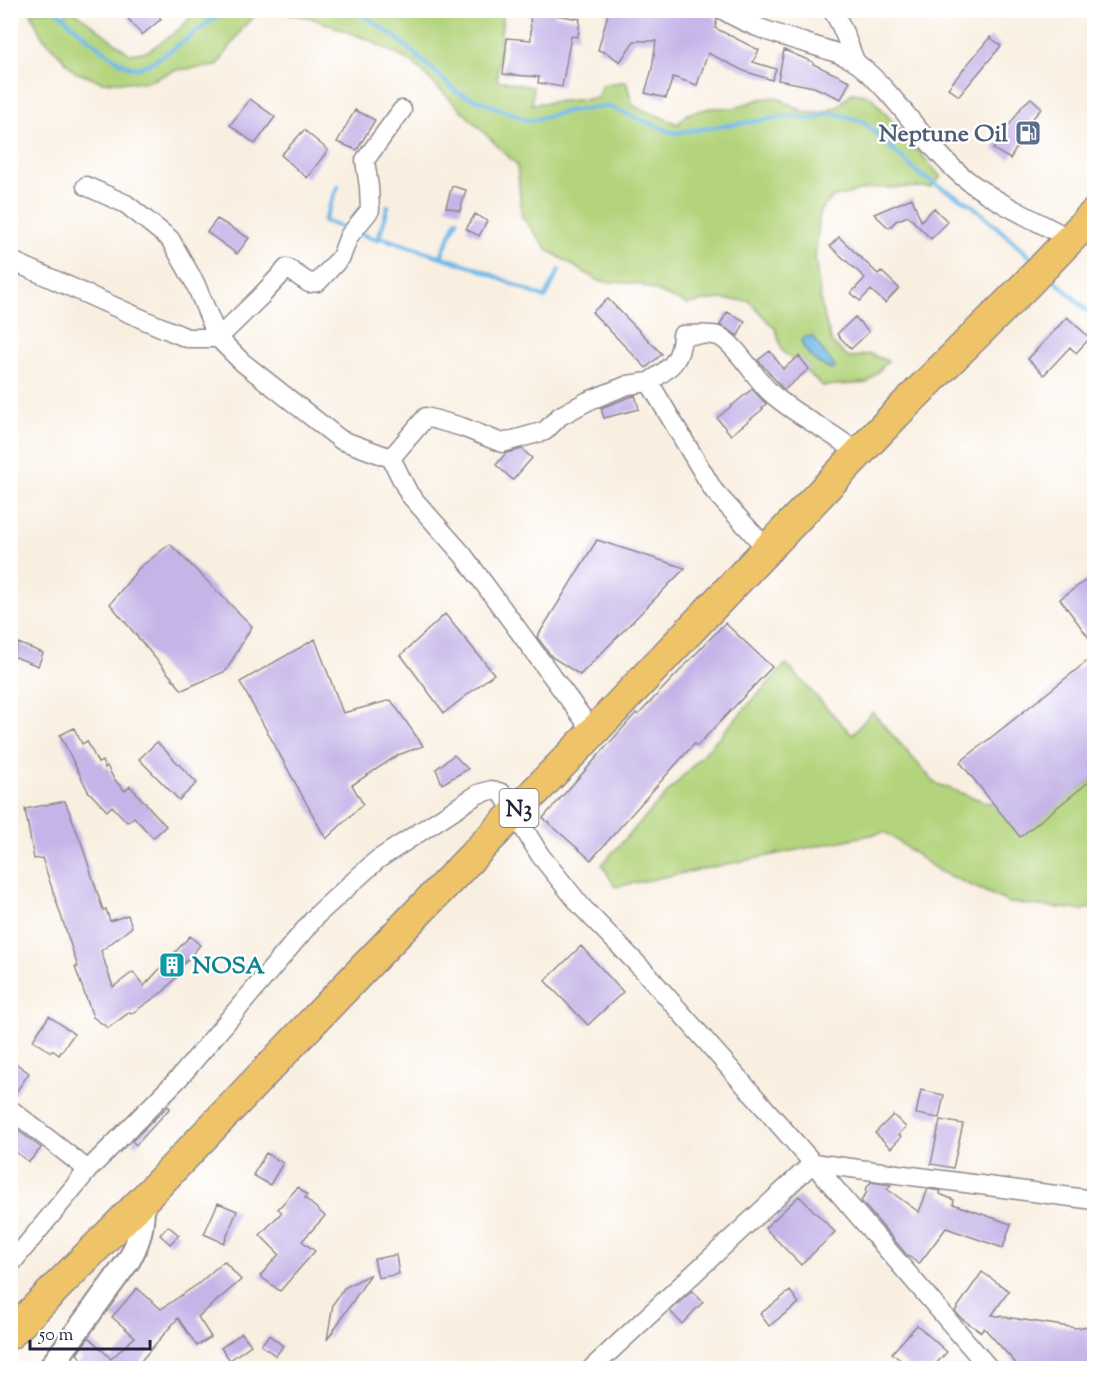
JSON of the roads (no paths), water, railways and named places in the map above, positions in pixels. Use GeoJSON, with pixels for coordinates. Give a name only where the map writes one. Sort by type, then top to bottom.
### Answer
{"type":"FeatureCollection","features":[{"type":"Feature","properties":{"kind":"highway","name":"N3"},"geometry":{"type":"LineString","coordinates":[[10,1334],[144,1199],[858,454],[1095,214]]}},
{"type":"Feature","properties":{"kind":"street"},"geometry":{"type":"LineString","coordinates":[[723,10],[743,21],[842,55],[856,63],[878,82],[952,168],[976,187],[1064,245]]}},
{"type":"Feature","properties":{"kind":"street"},"geometry":{"type":"LineString","coordinates":[[832,10],[846,18],[845,39],[856,63]]}},
{"type":"Feature","properties":{"kind":"street"},"geometry":{"type":"LineString","coordinates":[[10,260],[188,338],[218,338],[287,268],[309,283],[318,282],[341,256],[349,236],[370,210],[365,160],[402,110]]}},
{"type":"Feature","properties":{"kind":"street"},"geometry":{"type":"LineString","coordinates":[[86,186],[126,204],[170,239],[195,283],[218,338],[242,362],[341,440],[391,458],[409,494],[463,555],[593,732]]}},
{"type":"Feature","properties":{"kind":"street"},"geometry":{"type":"LineString","coordinates":[[391,458],[426,417],[462,427],[502,443],[545,431],[560,416],[588,401],[628,385],[649,382],[670,368],[681,348],[681,335],[718,336],[730,343],[770,393],[793,411],[831,432],[858,454]]}},
{"type":"Feature","properties":{"kind":"street"},"geometry":{"type":"LineString","coordinates":[[649,382],[714,491],[767,549]]}},
{"type":"Feature","properties":{"kind":"street"},"geometry":{"type":"LineString","coordinates":[[10,1266],[88,1170],[180,1077],[318,914],[377,860],[478,794],[492,790],[502,793],[540,855],[581,906],[646,973],[813,1163],[980,1365]]}},
{"type":"Feature","properties":{"kind":"street"},"geometry":{"type":"LineString","coordinates":[[10,1109],[88,1170]]}},
{"type":"Feature","properties":{"kind":"street"},"geometry":{"type":"LineString","coordinates":[[813,1163],[1095,1200]]}},
{"type":"Feature","properties":{"kind":"street"},"geometry":{"type":"LineString","coordinates":[[592,1368],[813,1163]]}},
{"type":"Feature","properties":{"kind":"street"},"geometry":{"type":"LineString","coordinates":[[50,1368],[136,1248],[142,1232],[144,1199]]}},
{"type":"Feature","properties":{"kind":"water"},"geometry":{"type":"Polygon","coordinates":[[[812,336],[835,367],[834,370],[819,363],[806,351],[801,341],[805,337],[812,336]]]}},
{"type":"Feature","properties":{"kind":"waterway"},"geometry":{"type":"LineString","coordinates":[[57,10],[106,52],[127,66],[135,68],[167,53],[224,10]]}},
{"type":"Feature","properties":{"kind":"waterway"},"geometry":{"type":"LineString","coordinates":[[355,10],[397,38],[457,92],[530,121],[568,111],[608,106],[674,133],[792,116],[811,119],[833,113],[864,122],[920,175],[972,205],[1036,262]]}},
{"type":"Feature","properties":{"kind":"waterway"},"geometry":{"type":"LineString","coordinates":[[338,186],[324,221],[349,230]]}},
{"type":"Feature","properties":{"kind":"waterway"},"geometry":{"type":"LineString","coordinates":[[379,237],[388,206]]}},
{"type":"Feature","properties":{"kind":"waterway"},"geometry":{"type":"LineString","coordinates":[[441,256],[457,220]]}},
{"type":"Feature","properties":{"kind":"waterway"},"geometry":{"type":"LineString","coordinates":[[357,233],[378,240],[379,237],[476,268],[545,298],[559,270]]}},
{"type":"Feature","properties":{"kind":"waterway"},"geometry":{"type":"LineString","coordinates":[[1050,276],[1094,317]]}},
{"type":"Feature","properties":{"kind":"place","name":"Neptune Oil"},"geometry":{"type":"Point","coordinates":[1028,133]}},
{"type":"Feature","properties":{"kind":"place","name":"NOSA"},"geometry":{"type":"Point","coordinates":[172,965]}}]}
